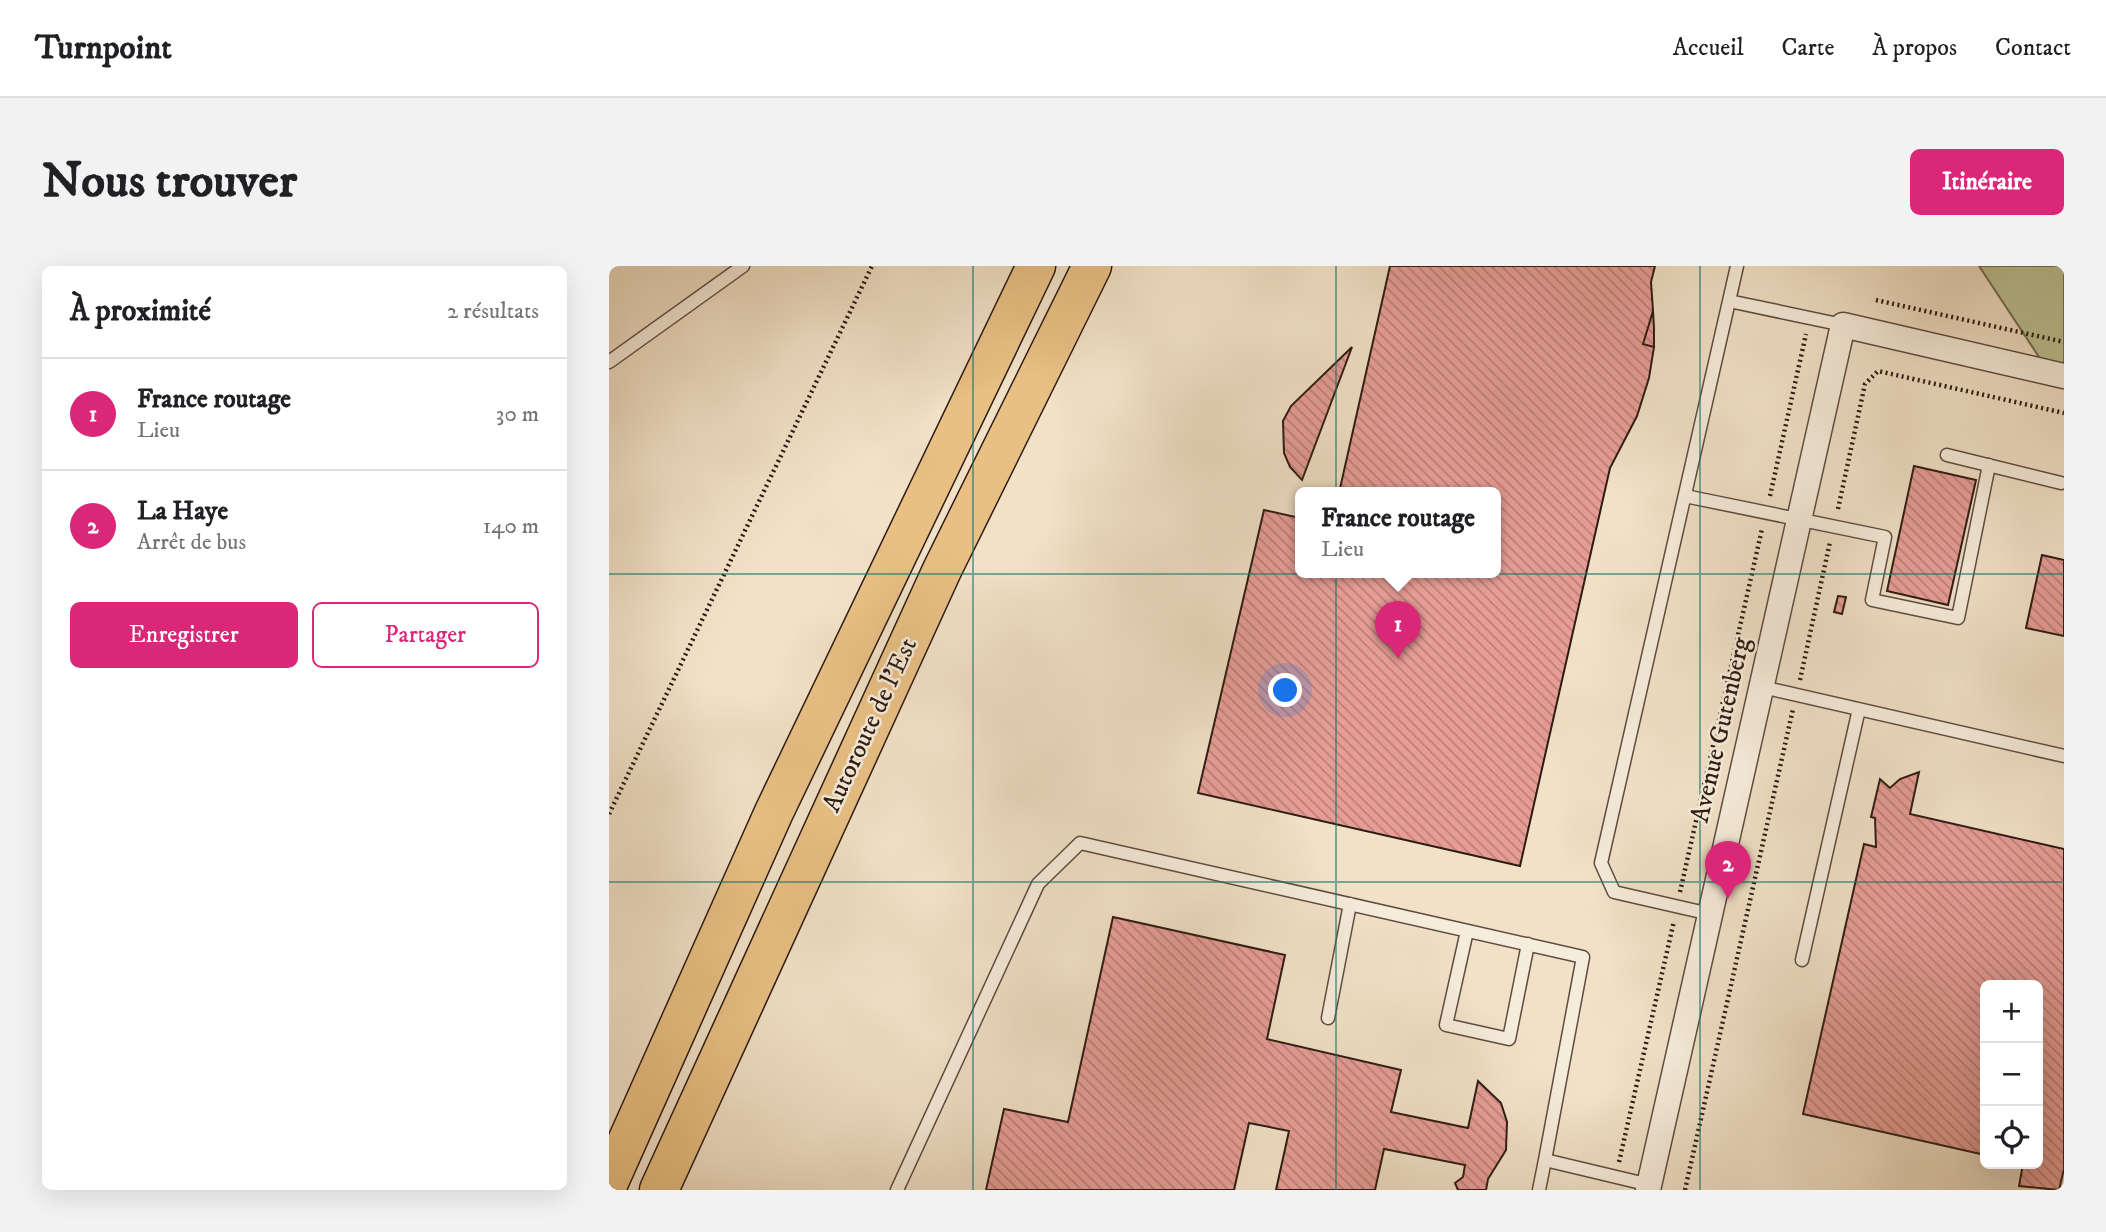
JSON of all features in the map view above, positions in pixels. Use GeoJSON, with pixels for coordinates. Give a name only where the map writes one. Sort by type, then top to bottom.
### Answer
{"type":"FeatureCollection","features":[{"type":"Feature","properties":{"kind":"highway","name":"Autoroute de l’Est"},"geometry":{"type":"LineString","coordinates":[[609,1182],[773,812],[1036,266]]}},
{"type":"Feature","properties":{"kind":"highway","name":"Autoroute de l’Est"},"geometry":{"type":"LineString","coordinates":[[659,1190],[936,582],[1092,266]]}},
{"type":"Feature","properties":{"kind":"street"},"geometry":{"type":"LineString","coordinates":[[1843,325],[2064,376]]}},
{"type":"Feature","properties":{"kind":"street","name":"Avenue Gutenberg"},"geometry":{"type":"LineString","coordinates":[[1649,1188],[1843,325]]}},
{"type":"Feature","properties":{"kind":"lane"},"geometry":{"type":"LineString","coordinates":[[609,362],[743,266]]}},
{"type":"Feature","properties":{"kind":"lane"},"geometry":{"type":"LineString","coordinates":[[1710,914],[1614,892],[1601,863],[1737,266]]}},
{"type":"Feature","properties":{"kind":"lane"},"geometry":{"type":"LineString","coordinates":[[1729,300],[1843,325]]}},
{"type":"Feature","properties":{"kind":"lane"},"geometry":{"type":"LineString","coordinates":[[1947,454],[2062,484],[2064,469]]}},
{"type":"Feature","properties":{"kind":"lane"},"geometry":{"type":"LineString","coordinates":[[1685,496],[1885,537],[1872,600],[1958,618],[1989,466]]}},
{"type":"Feature","properties":{"kind":"lane"},"geometry":{"type":"LineString","coordinates":[[1762,687],[2064,756]]}},
{"type":"Feature","properties":{"kind":"lane"},"geometry":{"type":"LineString","coordinates":[[1802,960],[1859,709]]}},
{"type":"Feature","properties":{"kind":"lane"},"geometry":{"type":"LineString","coordinates":[[897,1190],[1038,884],[1080,843],[1583,957],[1539,1190]]}},
{"type":"Feature","properties":{"kind":"lane"},"geometry":{"type":"LineString","coordinates":[[1328,1018],[1350,904]]}},
{"type":"Feature","properties":{"kind":"lane"},"geometry":{"type":"LineString","coordinates":[[1467,930],[1446,1026],[1509,1039],[1528,944]]}},
{"type":"Feature","properties":{"kind":"lane"},"geometry":{"type":"LineString","coordinates":[[1545,1160],[1649,1188]]}},
{"type":"Feature","properties":{"kind":"path"},"geometry":{"type":"LineString","coordinates":[[609,814],[872,266]]}},
{"type":"Feature","properties":{"kind":"path"},"geometry":{"type":"LineString","coordinates":[[1876,300],[2064,342]]}},
{"type":"Feature","properties":{"kind":"path"},"geometry":{"type":"LineString","coordinates":[[1616,1177],[1810,318]]}},
{"type":"Feature","properties":{"kind":"green space"},"geometry":{"type":"Polygon","coordinates":[[[1979,266],[2064,266],[2064,365],[2041,360],[1979,266]]]}},
{"type":"Feature","properties":{"kind":"building"},"geometry":{"type":"Polygon","coordinates":[[[1390,266],[1655,266],[1651,282],[1653,311],[1643,344],[1654,347],[1649,378],[1637,416],[1610,468],[1520,866],[1198,793],[1264,510],[1295,517],[1295,578],[1501,578],[1501,487],[1340,487],[1390,266]]]}},
{"type":"Feature","properties":{"kind":"building"},"geometry":{"type":"Polygon","coordinates":[[[1653,311],[1654,328],[1654,347],[1643,344],[1653,311]]]}},
{"type":"Feature","properties":{"kind":"building"},"geometry":{"type":"Polygon","coordinates":[[[1352,347],[1302,480],[1290,467],[1284,453],[1283,421],[1291,406],[1352,347]]]}},
{"type":"Feature","properties":{"kind":"building"},"geometry":{"type":"Polygon","coordinates":[[[1914,466],[1976,480],[1948,605],[1887,591],[1914,466]]]}},
{"type":"Feature","properties":{"kind":"building"},"geometry":{"type":"Polygon","coordinates":[[[2042,555],[2064,560],[2064,636],[2026,628],[2042,555]]]}},
{"type":"Feature","properties":{"kind":"building"},"geometry":{"type":"Polygon","coordinates":[[[1838,596],[1846,597],[1842,614],[1834,612],[1838,596]]]}},
{"type":"Feature","properties":{"kind":"building"},"geometry":{"type":"Polygon","coordinates":[[[1919,772],[1910,814],[2064,849],[2064,1169],[2059,1190],[2019,1186],[2022,1169],[2043,1169],[2043,980],[1980,980],[1980,1154],[1803,1114],[1864,844],[1876,847],[1875,818],[1871,817],[1880,779],[1890,788],[1900,779],[1919,772]]]}},
{"type":"Feature","properties":{"kind":"building"},"geometry":{"type":"Polygon","coordinates":[[[1113,917],[1285,955],[1267,1039],[1401,1070],[1391,1112],[1468,1128],[1478,1081],[1501,1103],[1507,1122],[1506,1150],[1488,1179],[1486,1190],[1458,1190],[1455,1183],[1463,1177],[1465,1165],[1384,1149],[1375,1190],[1276,1190],[1289,1131],[1249,1123],[1234,1190],[986,1190],[1004,1109],[1068,1122],[1113,917]]]}},
{"type":"Feature","properties":{"kind":"place","name":"France routage"},"geometry":{"type":"Point","coordinates":[1398,659]}},
{"type":"Feature","properties":{"kind":"place","name":"La Haye"},"geometry":{"type":"Point","coordinates":[1728,899]}}]}
